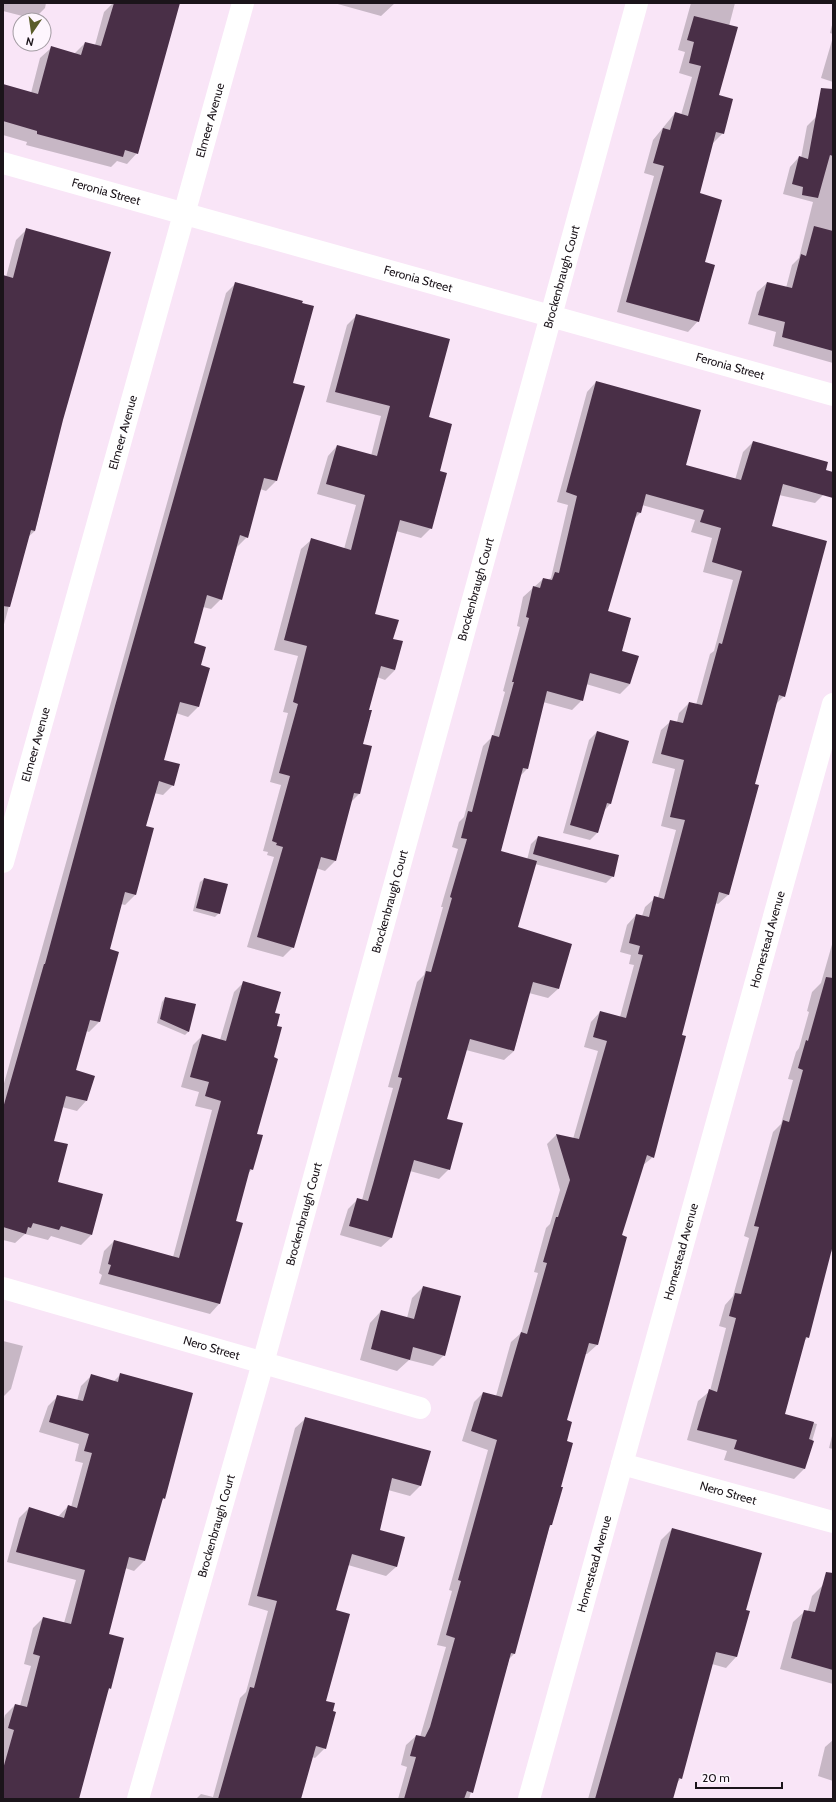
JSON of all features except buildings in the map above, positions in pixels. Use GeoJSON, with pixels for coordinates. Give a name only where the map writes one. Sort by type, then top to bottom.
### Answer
{"type":"FeatureCollection","features":[{"type":"Feature","properties":{"kind":"street","name":"Elmeer Avenue"},"geometry":{"type":"LineString","coordinates":[[3,862],[243,3]]}},
{"type":"Feature","properties":{"kind":"street","name":"Brockenbraugh Court"},"geometry":{"type":"LineString","coordinates":[[138,1799],[263,1363],[637,3]]}},
{"type":"Feature","properties":{"kind":"street","name":"Feronia Street"},"geometry":{"type":"LineString","coordinates":[[3,163],[833,396]]}},
{"type":"Feature","properties":{"kind":"street","name":"Homestead Avenue"},"geometry":{"type":"LineString","coordinates":[[529,1799],[833,704]]}},
{"type":"Feature","properties":{"kind":"street","name":"Nero Street"},"geometry":{"type":"LineString","coordinates":[[3,1288],[420,1408]]}},
{"type":"Feature","properties":{"kind":"street","name":"Nero Street"},"geometry":{"type":"LineString","coordinates":[[622,1464],[833,1522]]}}]}
